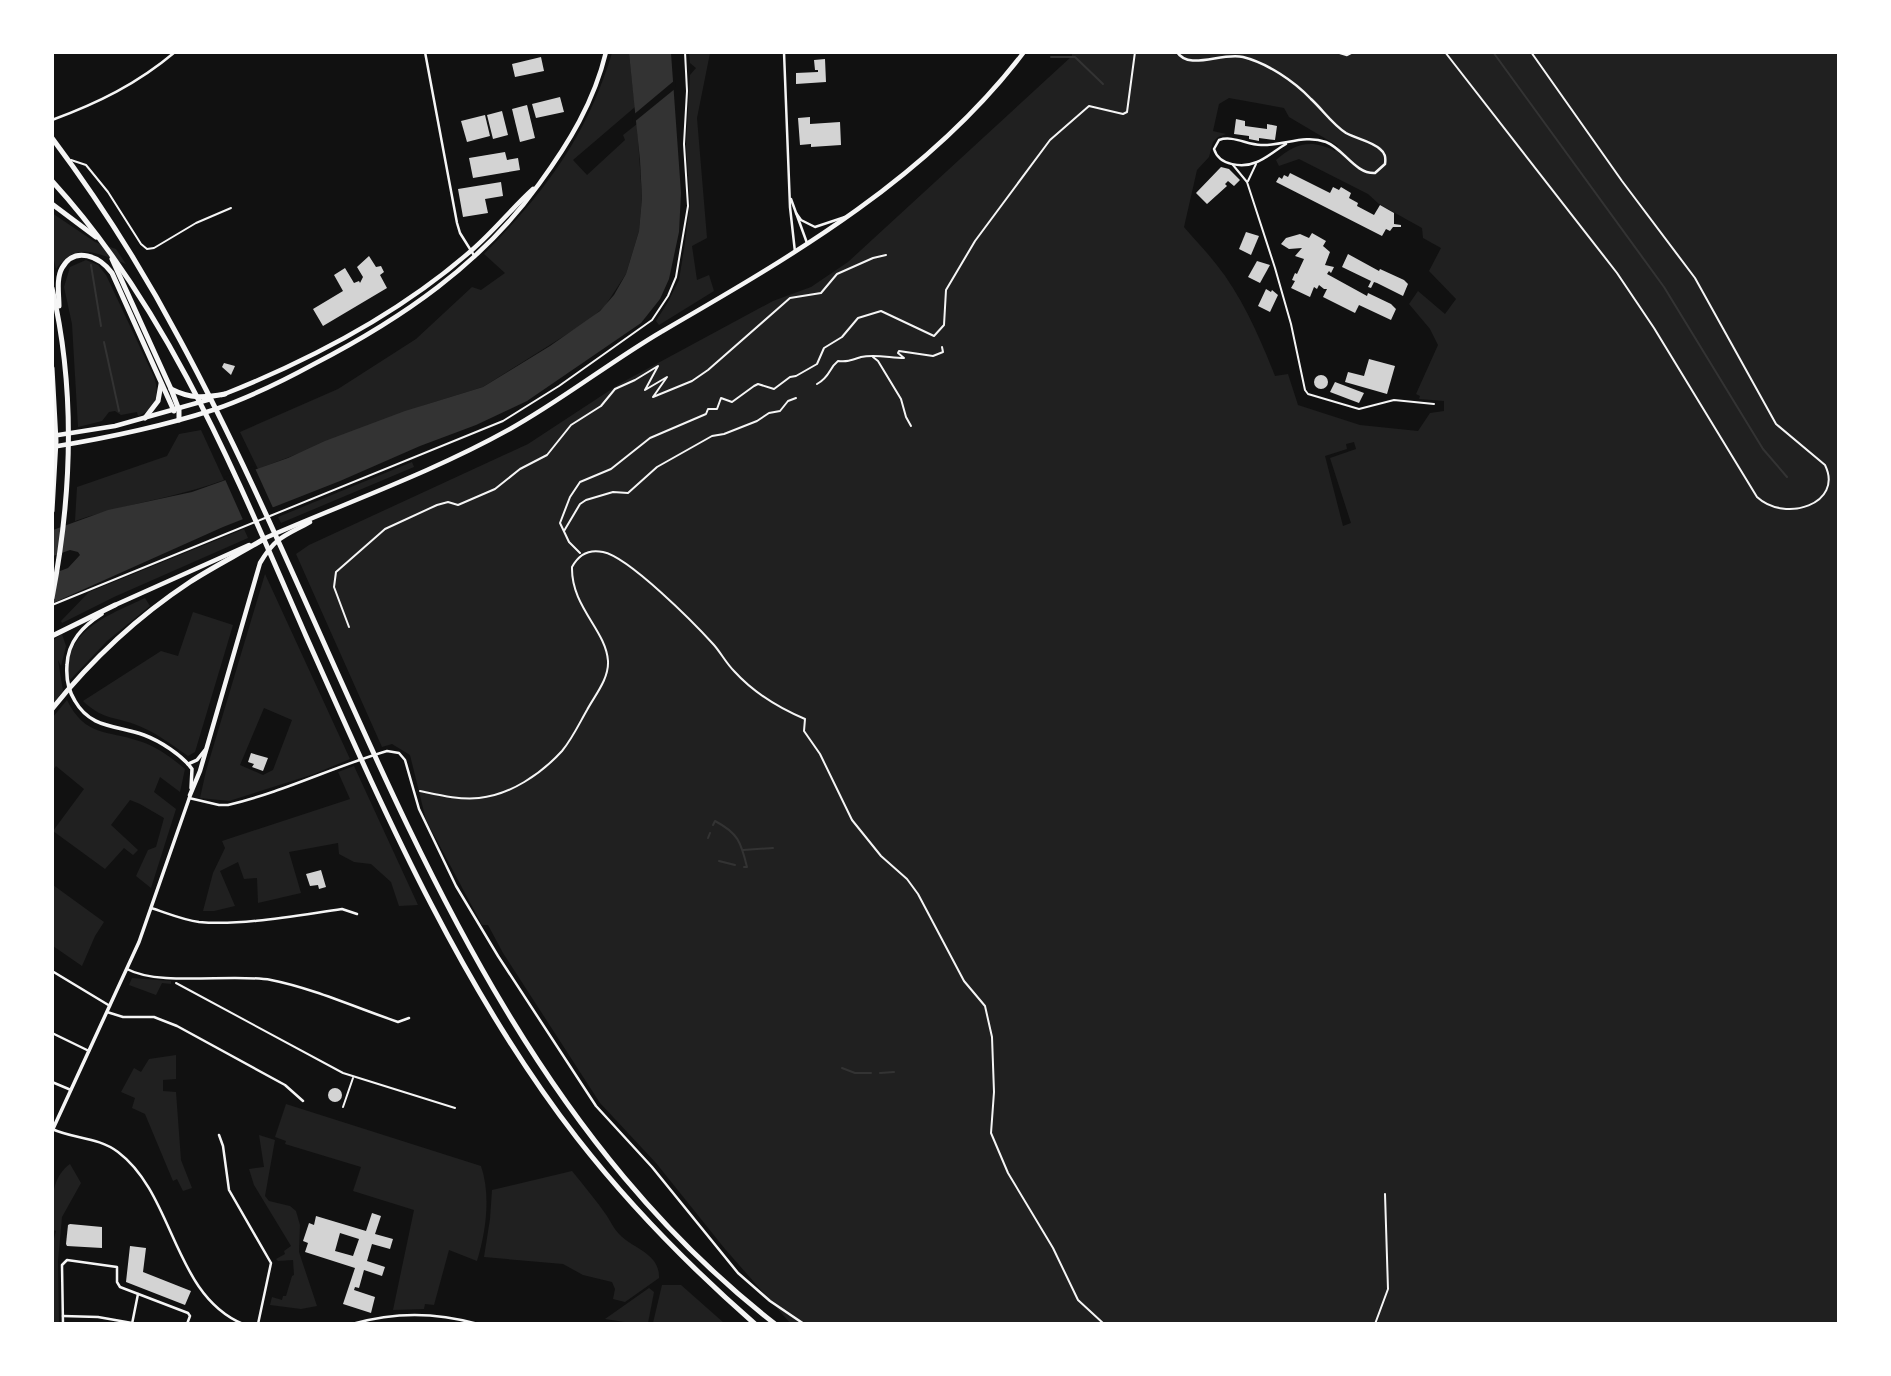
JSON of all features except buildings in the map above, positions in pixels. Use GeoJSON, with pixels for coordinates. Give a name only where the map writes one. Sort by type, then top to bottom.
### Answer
{"type":"FeatureCollection","features":[{"type":"Feature","properties":{"kind":"highway"},"geometry":{"type":"LineString","coordinates":[[52,140],[125,244],[180,340],[242,463],[424,862],[503,1006],[564,1099],[608,1157],[678,1235],[775,1324]]}},
{"type":"Feature","properties":{"kind":"highway"},"geometry":{"type":"LineString","coordinates":[[52,181],[109,249],[163,334],[230,468],[413,869],[454,948],[543,1091],[599,1165],[670,1245],[755,1324]]}},
{"type":"Feature","properties":{"kind":"highway"},"geometry":{"type":"LineString","coordinates":[[52,204],[85,228],[105,248],[172,389],[179,420]]}},
{"type":"Feature","properties":{"kind":"highway"},"geometry":{"type":"LineString","coordinates":[[52,598],[62,547],[68,479],[67,385],[59,280],[62,268],[76,256],[89,255],[100,260],[112,273],[176,410]]}},
{"type":"Feature","properties":{"kind":"highway"},"geometry":{"type":"LineString","coordinates":[[52,288],[60,320]]}},
{"type":"Feature","properties":{"kind":"highway"},"geometry":{"type":"LineString","coordinates":[[52,368],[56,441],[52,511]]}},
{"type":"Feature","properties":{"kind":"highway"},"geometry":{"type":"LineString","coordinates":[[145,418],[158,401],[162,381]]}},
{"type":"Feature","properties":{"kind":"highway"},"geometry":{"type":"LineString","coordinates":[[172,389],[184,396],[199,398],[225,394]]}},
{"type":"Feature","properties":{"kind":"highway"},"geometry":{"type":"LineString","coordinates":[[52,709],[119,636],[160,603],[192,580],[266,538]]}},
{"type":"Feature","properties":{"kind":"highway"},"geometry":{"type":"LineString","coordinates":[[52,636],[115,605]]}},
{"type":"Feature","properties":{"kind":"main road"},"geometry":{"type":"LineString","coordinates":[[52,447],[106,438],[179,420],[261,391],[347,347],[404,312],[474,257],[508,224],[564,149],[586,110],[606,52]]}},
{"type":"Feature","properties":{"kind":"main road"},"geometry":{"type":"LineString","coordinates":[[115,605],[509,430],[626,355],[796,253],[850,216],[946,138],[982,102],[1024,52]]}},
{"type":"Feature","properties":{"kind":"main road"},"geometry":{"type":"LineString","coordinates":[[52,436],[145,418],[225,394],[275,373],[373,323],[470,252],[539,184]]}},
{"type":"Feature","properties":{"kind":"main road"},"geometry":{"type":"LineString","coordinates":[[190,797],[260,563],[268,550],[284,534],[326,513]]}},
{"type":"Feature","properties":{"kind":"street"},"geometry":{"type":"LineString","coordinates":[[52,120],[127,88],[175,52]]}},
{"type":"Feature","properties":{"kind":"street"},"geometry":{"type":"LineString","coordinates":[[425,52],[457,223],[474,257]]}},
{"type":"Feature","properties":{"kind":"street"},"geometry":{"type":"LineString","coordinates":[[52,605],[503,421],[647,325],[661,309],[673,287],[682,251],[688,202],[684,131],[687,91],[685,52]]}},
{"type":"Feature","properties":{"kind":"street"},"geometry":{"type":"LineString","coordinates":[[784,52],[796,253]]}},
{"type":"Feature","properties":{"kind":"street"},"geometry":{"type":"LineString","coordinates":[[1177,52],[1181,58],[1194,62],[1231,55],[1258,62],[1302,90],[1347,133],[1380,149],[1384,153],[1385,163],[1380,171],[1370,173],[1326,142],[1306,138],[1286,144],[1261,145],[1230,138],[1222,139],[1215,147],[1216,156],[1222,162],[1232,164],[1257,162],[1286,144]]}},
{"type":"Feature","properties":{"kind":"street"},"geometry":{"type":"LineString","coordinates":[[1337,52],[1347,55],[1353,52]]}},
{"type":"Feature","properties":{"kind":"street"},"geometry":{"type":"LineString","coordinates":[[52,140],[69,160],[86,165],[108,192],[141,244],[147,248],[154,248],[196,223],[232,208]]}},
{"type":"Feature","properties":{"kind":"street"},"geometry":{"type":"LineString","coordinates":[[1247,182],[1257,162]]}},
{"type":"Feature","properties":{"kind":"street"},"geometry":{"type":"LineString","coordinates":[[1232,164],[1247,182],[1284,295],[1308,394],[1359,409],[1394,400],[1434,404]]}},
{"type":"Feature","properties":{"kind":"street"},"geometry":{"type":"LineString","coordinates":[[791,196],[808,245]]}},
{"type":"Feature","properties":{"kind":"street"},"geometry":{"type":"LineString","coordinates":[[796,213],[801,220],[815,227],[850,216]]}},
{"type":"Feature","properties":{"kind":"street"},"geometry":{"type":"LineString","coordinates":[[115,605],[91,621],[74,641],[66,671],[73,697],[82,712],[93,721],[144,736],[188,764],[193,774],[190,797],[151,908],[127,969],[53,1130],[93,1139],[111,1147],[124,1157],[152,1195],[202,1292],[222,1313],[243,1324]]}},
{"type":"Feature","properties":{"kind":"street"},"geometry":{"type":"LineString","coordinates":[[188,764],[197,760],[206,749]]}},
{"type":"Feature","properties":{"kind":"street"},"geometry":{"type":"LineString","coordinates":[[190,797],[219,806],[228,805],[310,781],[341,766],[390,751],[399,753],[405,760],[425,823],[463,900],[596,1106],[669,1188],[738,1273],[804,1324]]}},
{"type":"Feature","properties":{"kind":"street"},"geometry":{"type":"LineString","coordinates":[[151,908],[183,919],[202,922],[250,920],[342,909],[357,914]]}},
{"type":"Feature","properties":{"kind":"street"},"geometry":{"type":"LineString","coordinates":[[127,969],[142,974],[176,977],[267,979],[398,1022],[409,1018]]}},
{"type":"Feature","properties":{"kind":"street"},"geometry":{"type":"LineString","coordinates":[[52,971],[110,1006]]}},
{"type":"Feature","properties":{"kind":"street"},"geometry":{"type":"LineString","coordinates":[[176,983],[353,1077],[455,1108]]}},
{"type":"Feature","properties":{"kind":"street"},"geometry":{"type":"LineString","coordinates":[[107,1012],[123,1017],[154,1017],[177,1026],[285,1085],[303,1101]]}},
{"type":"Feature","properties":{"kind":"street"},"geometry":{"type":"LineString","coordinates":[[52,1033],[89,1051]]}},
{"type":"Feature","properties":{"kind":"street"},"geometry":{"type":"LineString","coordinates":[[344,1107],[353,1077]]}},
{"type":"Feature","properties":{"kind":"street"},"geometry":{"type":"LineString","coordinates":[[52,1082],[71,1090]]}},
{"type":"Feature","properties":{"kind":"street"},"geometry":{"type":"LineString","coordinates":[[219,1135],[229,1189],[271,1263],[258,1324]]}},
{"type":"Feature","properties":{"kind":"street"},"geometry":{"type":"LineString","coordinates":[[64,1324],[62,1265],[67,1260],[117,1267],[118,1285],[188,1313],[190,1316],[187,1324]]}},
{"type":"Feature","properties":{"kind":"street"},"geometry":{"type":"LineString","coordinates":[[63,1316],[98,1317],[132,1323],[138,1294]]}},
{"type":"Feature","properties":{"kind":"street"},"geometry":{"type":"LineString","coordinates":[[352,1324],[384,1316],[419,1313],[453,1317],[478,1324]]}},
{"type":"Feature","properties":{"kind":"path"},"geometry":{"type":"LineString","coordinates":[[581,554],[569,542],[560,523],[570,497],[580,482],[611,469],[650,438],[706,414],[708,409],[718,409],[721,398],[732,402],[758,384],[774,389],[790,377],[814,366],[824,348],[842,337],[858,318],[881,311],[934,336],[944,325],[946,290],[962,260],[1050,140],[1089,106],[1123,114],[1127,112],[1135,52]]}},
{"type":"Feature","properties":{"kind":"path"},"geometry":{"type":"LineString","coordinates":[[1445,52],[1617,273],[1654,328],[1757,497],[1765,504],[1784,510],[1810,505],[1824,493],[1829,484],[1829,472],[1825,465],[1776,424],[1763,405],[1731,340],[1695,278],[1622,181],[1531,52]]}},
{"type":"Feature","properties":{"kind":"path"},"geometry":{"type":"LineString","coordinates":[[349,627],[334,587],[336,572],[385,529],[437,505],[448,502],[458,505],[495,489],[520,469],[547,455],[571,425],[601,406],[615,389],[658,366],[645,390],[667,377],[653,397],[692,382],[790,298],[821,293],[837,274],[886,255]]}},
{"type":"Feature","properties":{"kind":"path"},"geometry":{"type":"LineString","coordinates":[[817,384],[828,377],[838,361],[852,362],[872,356],[904,358],[899,351],[933,356],[943,352],[942,347]]}},
{"type":"Feature","properties":{"kind":"path"},"geometry":{"type":"LineString","coordinates":[[872,356],[878,361],[901,399],[911,426]]}},
{"type":"Feature","properties":{"kind":"path"},"geometry":{"type":"LineString","coordinates":[[563,532],[580,504],[586,500],[613,492],[634,491],[645,476],[677,455],[712,436],[724,434],[757,421],[769,413],[780,411],[788,401],[796,398]]}},
{"type":"Feature","properties":{"kind":"path"},"geometry":{"type":"LineString","coordinates":[[414,790],[468,799],[495,796],[537,774],[562,751],[608,670],[607,653],[582,609],[572,578],[572,566],[581,554],[601,551],[623,562],[685,615],[733,671],[748,684],[785,711],[805,719],[804,731],[820,754],[852,820],[881,856],[907,879],[918,894],[964,981],[985,1006],[992,1037],[994,1092],[991,1133],[1008,1173],[1053,1248],[1079,1300],[1104,1324]]}},
{"type":"Feature","properties":{"kind":"path"},"geometry":{"type":"LineString","coordinates":[[1375,1324],[1388,1289],[1385,1194]]}},
{"type":"Feature","properties":{"kind":"shaded area"},"geometry":{"type":"Polygon","coordinates":[[[612,53],[629,53],[635,107],[573,160],[587,175],[625,140],[623,135],[637,124],[642,198],[639,231],[626,274],[605,306],[588,321],[483,387],[425,405],[258,469],[240,432],[338,389],[416,339],[472,287],[481,290],[505,273],[484,254],[526,208],[562,161],[590,111],[612,53]]]}},
{"type":"Feature","properties":{"kind":"shaded area"},"geometry":{"type":"Polygon","coordinates":[[[629,53],[671,53],[681,193],[679,232],[669,279],[660,299],[641,323],[527,401],[476,425],[223,527],[53,603],[52,574],[68,568],[80,555],[70,550],[53,556],[53,530],[108,510],[192,492],[288,458],[405,411],[483,387],[550,346],[600,311],[614,295],[626,274],[639,231],[642,198],[640,160],[629,53]]]}},
{"type":"Feature","properties":{"kind":"shaded area"},"geometry":{"type":"Polygon","coordinates":[[[689,53],[710,53],[697,118],[707,238],[692,246],[697,280],[709,275],[714,291],[659,325],[656,321],[679,280],[690,203],[686,145],[690,75],[696,68],[690,63],[689,53]]]}},
{"type":"Feature","properties":{"kind":"shaded area"},"geometry":{"type":"Polygon","coordinates":[[[1072,53],[1838,53],[1838,1323],[790,1323],[725,1249],[656,1163],[600,1103],[503,953],[488,925],[482,925],[426,820],[410,755],[392,744],[382,747],[296,554],[309,545],[528,444],[621,383],[773,301],[811,287],[848,262],[1072,56],[1072,53]],[[1229,98],[1219,104],[1213,131],[1226,134],[1213,142],[1209,157],[1197,170],[1184,227],[1225,276],[1242,303],[1275,376],[1288,374],[1298,405],[1360,425],[1418,431],[1430,413],[1444,411],[1444,401],[1419,399],[1420,396],[1416,394],[1438,345],[1430,329],[1409,304],[1418,291],[1445,314],[1456,299],[1429,271],[1441,248],[1423,238],[1422,228],[1379,204],[1368,194],[1299,159],[1279,166],[1276,160],[1297,147],[1311,144],[1335,151],[1338,146],[1289,117],[1284,108],[1229,98]],[[1354,442],[1346,444],[1347,449],[1325,456],[1343,526],[1351,523],[1330,458],[1356,449],[1354,442]]]}},
{"type":"Feature","properties":{"kind":"shaded area"},"geometry":{"type":"Polygon","coordinates":[[[52,213],[95,242],[116,249],[126,264],[97,254],[80,252],[64,260],[56,269],[52,213]]]}},
{"type":"Feature","properties":{"kind":"shaded area"},"geometry":{"type":"Polygon","coordinates":[[[86,260],[98,265],[106,275],[154,377],[157,389],[153,406],[138,416],[137,412],[121,415],[115,411],[109,412],[102,421],[78,427],[72,324],[64,287],[70,267],[86,260]]]}},
{"type":"Feature","properties":{"kind":"shaded area"},"geometry":{"type":"Polygon","coordinates":[[[201,430],[224,480],[75,521],[77,487],[167,456],[179,434],[201,430]]]}},
{"type":"Feature","properties":{"kind":"shaded area"},"geometry":{"type":"Polygon","coordinates":[[[412,462],[414,467],[281,523],[278,517],[412,462]]]}},
{"type":"Feature","properties":{"kind":"shaded area"},"geometry":{"type":"Polygon","coordinates":[[[244,529],[248,538],[62,623],[89,592],[244,529]]]}},
{"type":"Feature","properties":{"kind":"shaded area"},"geometry":{"type":"Polygon","coordinates":[[[265,574],[350,759],[314,774],[229,801],[200,798],[265,574]],[[264,708],[240,765],[263,775],[273,770],[292,720],[264,708]]]}},
{"type":"Feature","properties":{"kind":"shaded area"},"geometry":{"type":"Polygon","coordinates":[[[145,598],[150,606],[107,641],[69,681],[68,664],[72,649],[80,637],[103,619],[145,598]]]}},
{"type":"Feature","properties":{"kind":"shaded area"},"geometry":{"type":"Polygon","coordinates":[[[193,612],[233,625],[195,752],[188,756],[148,730],[101,714],[83,701],[161,651],[178,656],[193,612]]]}},
{"type":"Feature","properties":{"kind":"shaded area"},"geometry":{"type":"Polygon","coordinates":[[[62,634],[66,646],[61,666],[58,660],[63,691],[53,704],[53,640],[62,634]]]}},
{"type":"Feature","properties":{"kind":"shaded area"},"geometry":{"type":"Polygon","coordinates":[[[67,700],[74,712],[89,726],[152,746],[185,769],[180,792],[160,777],[154,792],[176,809],[151,888],[136,876],[148,850],[156,847],[164,818],[140,804],[130,800],[111,825],[138,850],[133,855],[124,848],[105,869],[53,831],[84,789],[56,766],[53,770],[53,717],[67,700]]]}},
{"type":"Feature","properties":{"kind":"shaded area"},"geometry":{"type":"Polygon","coordinates":[[[354,766],[418,905],[399,906],[391,882],[371,864],[354,862],[339,854],[338,843],[289,852],[301,893],[258,903],[257,878],[244,879],[238,862],[220,871],[235,906],[203,911],[213,873],[225,848],[222,841],[350,799],[338,772],[354,766]]]}},
{"type":"Feature","properties":{"kind":"shaded area"},"geometry":{"type":"Polygon","coordinates":[[[53,885],[104,922],[82,966],[53,946],[53,885]]]}},
{"type":"Feature","properties":{"kind":"shaded area"},"geometry":{"type":"Polygon","coordinates":[[[132,978],[171,981],[171,984],[162,983],[156,995],[129,985],[132,978]]]}},
{"type":"Feature","properties":{"kind":"shaded area"},"geometry":{"type":"Polygon","coordinates":[[[176,1055],[176,1079],[163,1080],[163,1091],[176,1092],[181,1160],[192,1188],[183,1191],[177,1179],[173,1181],[145,1114],[132,1108],[135,1098],[121,1092],[134,1068],[141,1072],[149,1059],[176,1055]]]}},
{"type":"Feature","properties":{"kind":"shaded area"},"geometry":{"type":"Polygon","coordinates":[[[286,1104],[481,1166],[486,1189],[486,1214],[477,1261],[449,1250],[434,1305],[425,1304],[424,1309],[393,1310],[414,1210],[353,1191],[361,1167],[285,1144],[286,1141],[275,1137],[286,1104]]]}},
{"type":"Feature","properties":{"kind":"shaded area"},"geometry":{"type":"Polygon","coordinates":[[[259,1135],[275,1140],[265,1196],[269,1201],[290,1206],[296,1211],[300,1225],[299,1252],[317,1306],[301,1309],[270,1305],[272,1297],[282,1300],[283,1296],[286,1296],[294,1275],[293,1260],[276,1259],[285,1254],[284,1251],[291,1246],[254,1185],[249,1169],[264,1167],[259,1135]]]}},
{"type":"Feature","properties":{"kind":"shaded area"},"geometry":{"type":"Polygon","coordinates":[[[70,1164],[81,1183],[62,1217],[58,1261],[59,1323],[53,1323],[52,1246],[56,1231],[53,1230],[53,1194],[58,1177],[70,1164]]]}},
{"type":"Feature","properties":{"kind":"shaded area"},"geometry":{"type":"Polygon","coordinates":[[[572,1171],[599,1204],[617,1232],[645,1252],[658,1270],[659,1278],[625,1302],[613,1299],[615,1289],[612,1282],[583,1275],[563,1264],[484,1257],[492,1190],[572,1171]]]}},
{"type":"Feature","properties":{"kind":"shaded area"},"geometry":{"type":"Polygon","coordinates":[[[662,1285],[681,1285],[724,1323],[653,1323],[662,1285]]]}},
{"type":"Feature","properties":{"kind":"shaded area"},"geometry":{"type":"Polygon","coordinates":[[[649,1288],[654,1292],[648,1323],[605,1319],[649,1288]]]}},
{"type":"Feature","properties":{"kind":"pier"},"geometry":{"type":"Polygon","coordinates":[[[675,80],[676,88],[633,123],[632,116],[675,80]]]}},
{"type":"Feature","properties":{"kind":"pier"},"geometry":{"type":"Polygon","coordinates":[[[254,466],[274,510],[244,522],[224,477],[254,466]]]}},
{"type":"Feature","properties":{"kind":"waterway"},"geometry":{"type":"LineString","coordinates":[[1493,52],[1664,287],[1763,449],[1787,477]]}},
{"type":"Feature","properties":{"kind":"waterway"},"geometry":{"type":"LineString","coordinates":[[1051,57],[1075,57],[1103,84]]}},
{"type":"Feature","properties":{"kind":"waterway"},"geometry":{"type":"LineString","coordinates":[[91,265],[101,326]]}},
{"type":"Feature","properties":{"kind":"waterway"},"geometry":{"type":"LineString","coordinates":[[104,342],[119,411]]}},
{"type":"Feature","properties":{"kind":"waterway"},"geometry":{"type":"LineString","coordinates":[[713,825],[715,821],[723,825],[737,839],[747,867],[744,867]]}},
{"type":"Feature","properties":{"kind":"waterway"},"geometry":{"type":"LineString","coordinates":[[708,838],[710,833]]}},
{"type":"Feature","properties":{"kind":"waterway"},"geometry":{"type":"LineString","coordinates":[[743,850],[773,848]]}},
{"type":"Feature","properties":{"kind":"waterway"},"geometry":{"type":"LineString","coordinates":[[719,861],[735,865]]}},
{"type":"Feature","properties":{"kind":"waterway"},"geometry":{"type":"LineString","coordinates":[[842,1068],[855,1073],[871,1073]]}},
{"type":"Feature","properties":{"kind":"waterway"},"geometry":{"type":"LineString","coordinates":[[880,1073],[894,1072]]}}]}
